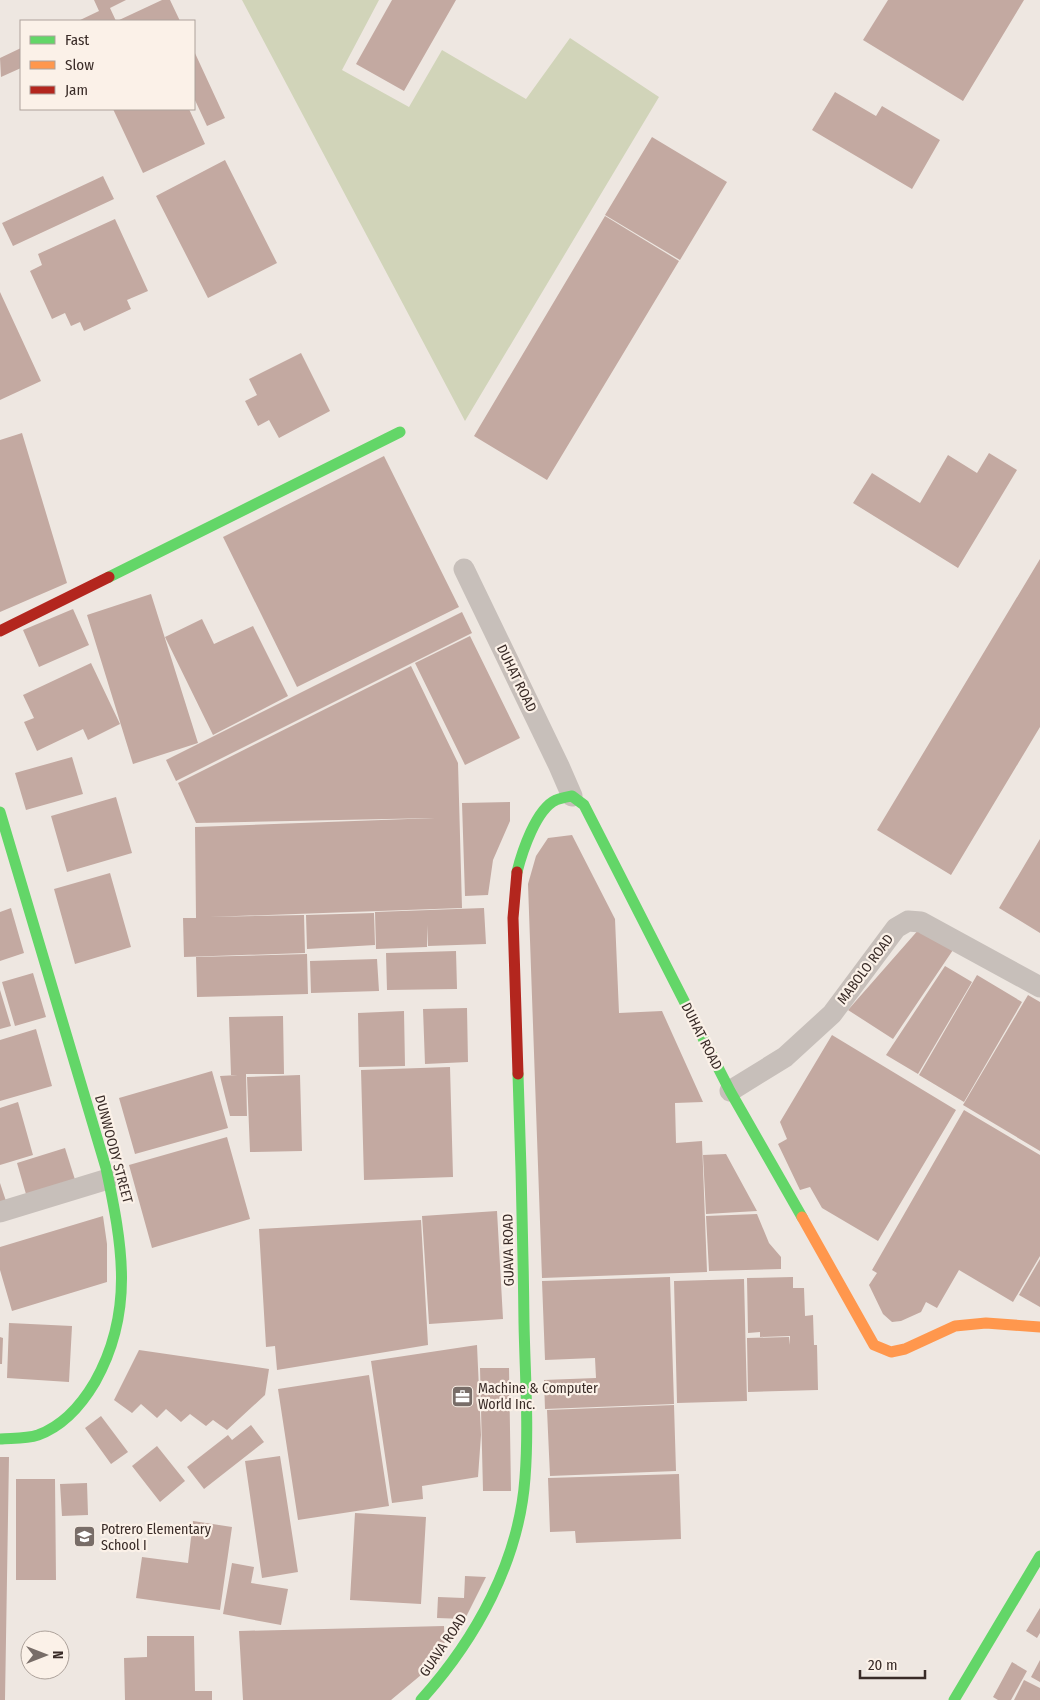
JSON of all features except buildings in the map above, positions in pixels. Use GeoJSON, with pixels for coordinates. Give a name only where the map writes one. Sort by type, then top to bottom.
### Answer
{"type":"FeatureCollection","features":[{"type":"Feature","properties":{"kind":"street"},"geometry":{"type":"LineString","coordinates":[[0,631],[400,432]]}},
{"type":"Feature","properties":{"kind":"street","name":"DUHAT ROAD"},"geometry":{"type":"LineString","coordinates":[[464,569],[572,796],[584,805],[730,1091],[874,1345],[890,1352],[905,1349],[955,1326],[986,1323],[1040,1327]]}},
{"type":"Feature","properties":{"kind":"street","name":"GUAVA ROAD"},"geometry":{"type":"LineString","coordinates":[[421,1700],[466,1643],[496,1587],[517,1526],[526,1472],[522,1194],[513,918],[516,879],[522,850],[536,820],[555,800],[572,796]]}},
{"type":"Feature","properties":{"kind":"street","name":"DUNWOODY STREET"},"geometry":{"type":"LineString","coordinates":[[0,812],[103,1156],[117,1219],[122,1289],[118,1334],[97,1382],[73,1414],[37,1435],[0,1439]]}},
{"type":"Feature","properties":{"kind":"street","name":"MABOLO ROAD"},"geometry":{"type":"LineString","coordinates":[[730,1091],[785,1057],[832,1014],[896,928],[908,921],[921,922],[1040,987]]}},
{"type":"Feature","properties":{"kind":"street"},"geometry":{"type":"LineString","coordinates":[[0,1212],[108,1179]]}},
{"type":"Feature","properties":{"kind":"street"},"geometry":{"type":"LineString","coordinates":[[954,1700],[1040,1556]]}},
{"type":"Feature","properties":{"kind":"green space"},"geometry":{"type":"Polygon","coordinates":[[[242,0],[379,0],[342,70],[409,107],[442,50],[526,99],[570,38],[659,97],[465,421],[242,0]]]}},
{"type":"Feature","properties":{"kind":"traffic: fast"},"geometry":{"type":"LineString","coordinates":[[109,577],[400,432]]}},
{"type":"Feature","properties":{"kind":"traffic: fast"},"geometry":{"type":"LineString","coordinates":[[517,872],[531,832],[542,812],[556,800],[572,796],[584,805],[730,1091],[802,1217]]}},
{"type":"Feature","properties":{"kind":"traffic: fast"},"geometry":{"type":"LineString","coordinates":[[0,812],[106,1168],[117,1224],[121,1277],[116,1329],[108,1356],[95,1382],[84,1398],[64,1420],[47,1431],[29,1437],[0,1439]]}},
{"type":"Feature","properties":{"kind":"traffic: fast"},"geometry":{"type":"LineString","coordinates":[[421,1700],[460,1651],[491,1597],[504,1569],[521,1509],[525,1478],[527,1420],[518,1074]]}},
{"type":"Feature","properties":{"kind":"traffic: fast"},"geometry":{"type":"LineString","coordinates":[[954,1700],[1040,1556]]}},
{"type":"Feature","properties":{"kind":"traffic: slow"},"geometry":{"type":"LineString","coordinates":[[802,1217],[874,1345],[891,1352],[905,1349],[955,1326],[986,1323],[1040,1327]]}},
{"type":"Feature","properties":{"kind":"traffic: jam"},"geometry":{"type":"LineString","coordinates":[[0,631],[109,577]]}},
{"type":"Feature","properties":{"kind":"traffic: jam"},"geometry":{"type":"LineString","coordinates":[[517,872],[513,918],[518,1074]]}},
{"type":"Feature","properties":{"kind":"place","name":"Machine & Computer World Inc."},"geometry":{"type":"Point","coordinates":[462,1396]}},
{"type":"Feature","properties":{"kind":"place","name":"Potrero Elementary School I"},"geometry":{"type":"Point","coordinates":[85,1537]}}]}
